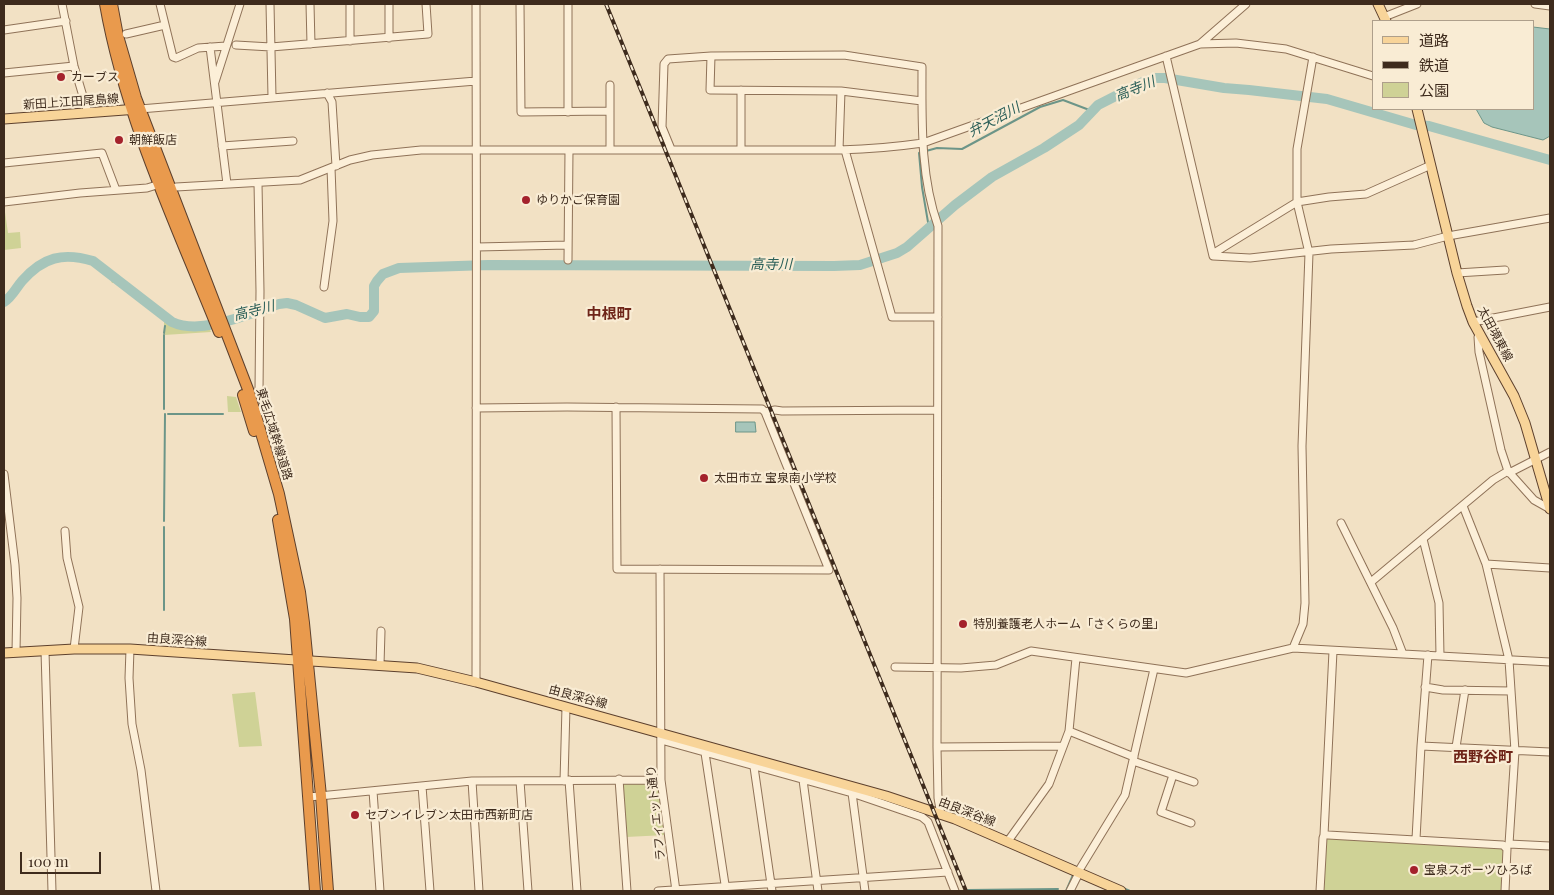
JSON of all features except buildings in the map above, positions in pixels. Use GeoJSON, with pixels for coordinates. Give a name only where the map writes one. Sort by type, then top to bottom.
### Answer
{"type":"FeatureCollection","features":[{"type":"Feature","properties":{"kind":"highway","name":"東毛広域幹線道路"},"geometry":{"type":"LineString","coordinates":[[105,4],[117,60],[170,189],[219,323],[246,402],[273,495],[303,661],[321,796],[328,891]]}},
{"type":"Feature","properties":{"kind":"highway","name":"東毛広域幹線道路"},"geometry":{"type":"LineString","coordinates":[[112,4],[136,109],[160,184],[256,412],[277,485],[301,600],[315,891]]}},
{"type":"Feature","properties":{"kind":"main road"},"geometry":{"type":"LineString","coordinates":[[1378,4],[1385,19]]}},
{"type":"Feature","properties":{"kind":"main road","name":"新田上江田尾島線"},"geometry":{"type":"LineString","coordinates":[[4,119],[136,109]]}},
{"type":"Feature","properties":{"kind":"main road","name":"太田境東線"},"geometry":{"type":"LineString","coordinates":[[1416,110],[1456,273],[1473,322],[1514,396],[1525,423],[1550,509]]}},
{"type":"Feature","properties":{"kind":"main road","name":"由良深谷線"},"geometry":{"type":"LineString","coordinates":[[4,653],[74,649],[130,649],[417,668],[566,707],[661,737],[886,796],[955,819],[1122,891]]}},
{"type":"Feature","properties":{"kind":"street"},"geometry":{"type":"LineString","coordinates":[[62,4],[74,66],[88,113]]}},
{"type":"Feature","properties":{"kind":"street"},"geometry":{"type":"LineString","coordinates":[[160,4],[173,57],[176,58],[198,48],[226,46]]}},
{"type":"Feature","properties":{"kind":"street"},"geometry":{"type":"LineString","coordinates":[[215,84],[240,4]]}},
{"type":"Feature","properties":{"kind":"street"},"geometry":{"type":"LineString","coordinates":[[270,4],[272,97]]}},
{"type":"Feature","properties":{"kind":"street"},"geometry":{"type":"LineString","coordinates":[[310,4],[311,44]]}},
{"type":"Feature","properties":{"kind":"street"},"geometry":{"type":"LineString","coordinates":[[350,4],[350,42]]}},
{"type":"Feature","properties":{"kind":"street"},"geometry":{"type":"LineString","coordinates":[[389,4],[389,38]]}},
{"type":"Feature","properties":{"kind":"street"},"geometry":{"type":"LineString","coordinates":[[236,45],[271,47],[350,42],[428,34],[426,4]]}},
{"type":"Feature","properties":{"kind":"street"},"geometry":{"type":"LineString","coordinates":[[476,4],[476,682]]}},
{"type":"Feature","properties":{"kind":"street"},"geometry":{"type":"LineString","coordinates":[[520,4],[521,112],[610,111]]}},
{"type":"Feature","properties":{"kind":"street"},"geometry":{"type":"LineString","coordinates":[[568,4],[568,112]]}},
{"type":"Feature","properties":{"kind":"street"},"geometry":{"type":"LineString","coordinates":[[1200,44],[1246,4]]}},
{"type":"Feature","properties":{"kind":"street"},"geometry":{"type":"LineString","coordinates":[[1385,19],[1417,4]]}},
{"type":"Feature","properties":{"kind":"street"},"geometry":{"type":"LineString","coordinates":[[1535,4],[1550,6]]}},
{"type":"Feature","properties":{"kind":"street"},"geometry":{"type":"LineString","coordinates":[[4,30],[66,21]]}},
{"type":"Feature","properties":{"kind":"street"},"geometry":{"type":"LineString","coordinates":[[126,34],[165,25]]}},
{"type":"Feature","properties":{"kind":"street"},"geometry":{"type":"LineString","coordinates":[[170,189],[174,187],[300,180],[350,160],[372,155],[422,150],[842,150],[877,149],[922,143],[1200,44],[1236,44],[1286,49],[1372,76]]}},
{"type":"Feature","properties":{"kind":"street"},"geometry":{"type":"LineString","coordinates":[[210,47],[227,184]]}},
{"type":"Feature","properties":{"kind":"street"},"geometry":{"type":"LineString","coordinates":[[670,149],[662,127],[664,64],[668,59],[711,56],[844,55],[922,66],[922,143],[930,205],[938,226],[938,798],[941,815]]}},
{"type":"Feature","properties":{"kind":"street"},"geometry":{"type":"LineString","coordinates":[[711,56],[710,90],[841,91],[922,101]]}},
{"type":"Feature","properties":{"kind":"street"},"geometry":{"type":"LineString","coordinates":[[1166,56],[1214,256],[1250,258],[1332,249],[1414,245],[1448,236],[1550,218]]}},
{"type":"Feature","properties":{"kind":"street"},"geometry":{"type":"LineString","coordinates":[[1293,648],[1303,624],[1305,603],[1302,446],[1309,252],[1297,202],[1297,149],[1313,57]]}},
{"type":"Feature","properties":{"kind":"street"},"geometry":{"type":"LineString","coordinates":[[4,73],[74,66]]}},
{"type":"Feature","properties":{"kind":"street"},"geometry":{"type":"LineString","coordinates":[[136,109],[476,81]]}},
{"type":"Feature","properties":{"kind":"street"},"geometry":{"type":"LineString","coordinates":[[610,85],[610,149]]}},
{"type":"Feature","properties":{"kind":"street"},"geometry":{"type":"LineString","coordinates":[[741,90],[741,150]]}},
{"type":"Feature","properties":{"kind":"street"},"geometry":{"type":"LineString","coordinates":[[841,91],[842,150],[892,317],[938,316]]}},
{"type":"Feature","properties":{"kind":"street"},"geometry":{"type":"LineString","coordinates":[[324,287],[333,221],[332,102],[327,93]]}},
{"type":"Feature","properties":{"kind":"street"},"geometry":{"type":"LineString","coordinates":[[222,146],[293,141]]}},
{"type":"Feature","properties":{"kind":"street"},"geometry":{"type":"LineString","coordinates":[[568,260],[569,150]]}},
{"type":"Feature","properties":{"kind":"street"},"geometry":{"type":"LineString","coordinates":[[4,163],[102,153],[116,190]]}},
{"type":"Feature","properties":{"kind":"street"},"geometry":{"type":"LineString","coordinates":[[1214,253],[1297,202],[1329,196],[1342,197],[1366,194],[1431,165]]}},
{"type":"Feature","properties":{"kind":"street"},"geometry":{"type":"LineString","coordinates":[[256,412],[265,407],[259,391],[258,183]]}},
{"type":"Feature","properties":{"kind":"street"},"geometry":{"type":"LineString","coordinates":[[4,202],[147,188],[160,184]]}},
{"type":"Feature","properties":{"kind":"street"},"geometry":{"type":"LineString","coordinates":[[477,247],[568,245]]}},
{"type":"Feature","properties":{"kind":"street"},"geometry":{"type":"LineString","coordinates":[[1456,273],[1505,270]]}},
{"type":"Feature","properties":{"kind":"street"},"geometry":{"type":"LineString","coordinates":[[1473,322],[1550,307]]}},
{"type":"Feature","properties":{"kind":"street"},"geometry":{"type":"LineString","coordinates":[[1480,334],[1478,338],[1478,352],[1501,450],[1509,472],[1534,500],[1550,509]]}},
{"type":"Feature","properties":{"kind":"street"},"geometry":{"type":"LineString","coordinates":[[476,408],[616,408],[762,409],[765,412],[829,570],[617,569],[616,408]]}},
{"type":"Feature","properties":{"kind":"street"},"geometry":{"type":"LineString","coordinates":[[765,412],[775,410],[937,410]]}},
{"type":"Feature","properties":{"kind":"street"},"geometry":{"type":"LineString","coordinates":[[1371,582],[1493,480],[1550,452]]}},
{"type":"Feature","properties":{"kind":"street"},"geometry":{"type":"LineString","coordinates":[[4,474],[17,598],[16,652]]}},
{"type":"Feature","properties":{"kind":"street"},"geometry":{"type":"LineString","coordinates":[[1463,506],[1486,564],[1509,660],[1514,751],[1505,891]]}},
{"type":"Feature","properties":{"kind":"street"},"geometry":{"type":"LineString","coordinates":[[1341,523],[1404,654]]}},
{"type":"Feature","properties":{"kind":"street"},"geometry":{"type":"LineString","coordinates":[[65,531],[67,558],[79,607],[74,649]]}},
{"type":"Feature","properties":{"kind":"street"},"geometry":{"type":"LineString","coordinates":[[1423,539],[1439,603],[1440,656]]}},
{"type":"Feature","properties":{"kind":"street"},"geometry":{"type":"LineString","coordinates":[[1486,564],[1550,568]]}},
{"type":"Feature","properties":{"kind":"street","name":"ラフィエット通り"},"geometry":{"type":"LineString","coordinates":[[660,569],[661,780],[676,891]]}},
{"type":"Feature","properties":{"kind":"street"},"geometry":{"type":"LineString","coordinates":[[380,665],[381,631]]}},
{"type":"Feature","properties":{"kind":"street"},"geometry":{"type":"LineString","coordinates":[[896,667],[961,668],[996,665],[1031,651],[1186,673],[1293,648],[1550,662]]}},
{"type":"Feature","properties":{"kind":"street"},"geometry":{"type":"LineString","coordinates":[[130,649],[129,678],[132,724],[156,891]]}},
{"type":"Feature","properties":{"kind":"street"},"geometry":{"type":"LineString","coordinates":[[45,651],[52,891]]}},
{"type":"Feature","properties":{"kind":"street"},"geometry":{"type":"LineString","coordinates":[[1320,891],[1333,651]]}},
{"type":"Feature","properties":{"kind":"street"},"geometry":{"type":"LineString","coordinates":[[1416,839],[1428,655]]}},
{"type":"Feature","properties":{"kind":"street"},"geometry":{"type":"LineString","coordinates":[[1008,841],[1049,784],[1068,731],[1076,658]]}},
{"type":"Feature","properties":{"kind":"street"},"geometry":{"type":"LineString","coordinates":[[1070,891],[1079,872],[1125,795],[1154,669]]}},
{"type":"Feature","properties":{"kind":"street"},"geometry":{"type":"LineString","coordinates":[[1425,687],[1443,690],[1511,692]]}},
{"type":"Feature","properties":{"kind":"street"},"geometry":{"type":"LineString","coordinates":[[1456,747],[1465,690]]}},
{"type":"Feature","properties":{"kind":"street"},"geometry":{"type":"LineString","coordinates":[[566,707],[567,780],[577,891]]}},
{"type":"Feature","properties":{"kind":"street"},"geometry":{"type":"LineString","coordinates":[[1068,731],[1194,782]]}},
{"type":"Feature","properties":{"kind":"street"},"geometry":{"type":"LineString","coordinates":[[661,737],[705,753],[852,793],[925,819],[955,891]]}},
{"type":"Feature","properties":{"kind":"street"},"geometry":{"type":"LineString","coordinates":[[938,747],[1063,746]]}},
{"type":"Feature","properties":{"kind":"street"},"geometry":{"type":"LineString","coordinates":[[1421,746],[1550,752]]}},
{"type":"Feature","properties":{"kind":"street"},"geometry":{"type":"LineString","coordinates":[[705,753],[726,889]]}},
{"type":"Feature","properties":{"kind":"street"},"geometry":{"type":"LineString","coordinates":[[754,767],[771,888]]}},
{"type":"Feature","properties":{"kind":"street"},"geometry":{"type":"LineString","coordinates":[[1173,775],[1161,812],[1191,823]]}},
{"type":"Feature","properties":{"kind":"street"},"geometry":{"type":"LineString","coordinates":[[619,779],[627,891]]}},
{"type":"Feature","properties":{"kind":"street"},"geometry":{"type":"LineString","coordinates":[[309,797],[472,781],[661,780]]}},
{"type":"Feature","properties":{"kind":"street"},"geometry":{"type":"LineString","coordinates":[[803,780],[818,891]]}},
{"type":"Feature","properties":{"kind":"street"},"geometry":{"type":"LineString","coordinates":[[472,781],[479,891]]}},
{"type":"Feature","properties":{"kind":"street"},"geometry":{"type":"LineString","coordinates":[[520,781],[528,891]]}},
{"type":"Feature","properties":{"kind":"street"},"geometry":{"type":"LineString","coordinates":[[422,786],[430,891]]}},
{"type":"Feature","properties":{"kind":"street"},"geometry":{"type":"LineString","coordinates":[[373,791],[380,891]]}},
{"type":"Feature","properties":{"kind":"street"},"geometry":{"type":"LineString","coordinates":[[852,793],[865,891]]}},
{"type":"Feature","properties":{"kind":"street"},"geometry":{"type":"LineString","coordinates":[[1324,836],[1416,839],[1503,845],[1508,848],[1550,846]]}},
{"type":"Feature","properties":{"kind":"street"},"geometry":{"type":"LineString","coordinates":[[658,891],[771,888],[817,880],[948,872]]}},
{"type":"Feature","properties":{"kind":"green space"},"geometry":{"type":"Polygon","coordinates":[[[4,205],[8,233],[20,232],[21,248],[4,250],[4,205]]]}},
{"type":"Feature","properties":{"kind":"green space"},"geometry":{"type":"Polygon","coordinates":[[[112,278],[173,325],[190,329],[209,327],[211,332],[164,335],[166,326],[164,326],[164,321],[116,283],[112,283],[112,278]]]}},
{"type":"Feature","properties":{"kind":"green space"},"geometry":{"type":"Polygon","coordinates":[[[227,396],[236,397],[241,412],[228,412],[227,396]]]}},
{"type":"Feature","properties":{"kind":"green space"},"geometry":{"type":"Polygon","coordinates":[[[255,692],[262,746],[239,747],[232,694],[255,692]]]}},
{"type":"Feature","properties":{"kind":"green space"},"geometry":{"type":"Polygon","coordinates":[[[623,782],[659,782],[666,835],[626,837],[623,782]]]}},
{"type":"Feature","properties":{"kind":"green space","name":"宝泉スポーツひろば"},"geometry":{"type":"Polygon","coordinates":[[[1328,837],[1502,847],[1504,849],[1502,891],[1323,891],[1326,839],[1328,837]]]}},
{"type":"Feature","properties":{"kind":"water"},"geometry":{"type":"Polygon","coordinates":[[[1534,27],[1550,29],[1550,136],[1543,140],[1492,127],[1484,123],[1477,110],[1534,110],[1534,27]]]}},
{"type":"Feature","properties":{"kind":"water"},"geometry":{"type":"Polygon","coordinates":[[[736,422],[755,422],[756,432],[736,432],[736,422]]]}},
{"type":"Feature","properties":{"kind":"waterway","name":"高寺川"},"geometry":{"type":"LineString","coordinates":[[4,302],[38,266],[63,257],[82,258],[93,261],[172,322],[184,326],[211,325],[226,322],[287,303],[325,318],[347,314],[369,317],[374,311],[374,286],[377,281],[383,274],[399,268],[488,265],[860,265],[897,253],[907,247],[955,205],[992,177],[1044,148],[1079,125],[1098,105],[1143,82],[1156,78],[1224,88],[1327,99],[1416,125],[1429,126],[1550,160]]}},
{"type":"Feature","properties":{"kind":"waterway","name":"弁天沼川"},"geometry":{"type":"LineString","coordinates":[[926,151],[937,148],[962,149],[1040,107],[1063,100],[1092,111]]}},
{"type":"Feature","properties":{"kind":"waterway","name":"弁天沼川"},"geometry":{"type":"LineString","coordinates":[[921,152],[919,153],[922,187],[929,228]]}},
{"type":"Feature","properties":{"kind":"waterway"},"geometry":{"type":"LineString","coordinates":[[164,333],[165,326]]}},
{"type":"Feature","properties":{"kind":"waterway"},"geometry":{"type":"LineString","coordinates":[[164,335],[164,409]]}},
{"type":"Feature","properties":{"kind":"waterway"},"geometry":{"type":"LineString","coordinates":[[164,521],[165,414]]}},
{"type":"Feature","properties":{"kind":"waterway"},"geometry":{"type":"LineString","coordinates":[[168,414],[223,414]]}},
{"type":"Feature","properties":{"kind":"waterway"},"geometry":{"type":"LineString","coordinates":[[164,527],[164,610]]}},
{"type":"Feature","properties":{"kind":"waterway"},"geometry":{"type":"LineString","coordinates":[[1066,891],[1073,875]]}},
{"type":"Feature","properties":{"kind":"waterway"},"geometry":{"type":"LineString","coordinates":[[1123,888],[1130,891]]}},
{"type":"Feature","properties":{"kind":"waterway"},"geometry":{"type":"LineString","coordinates":[[968,890],[1058,889]]}},
{"type":"Feature","properties":{"kind":"railway"},"geometry":{"type":"LineString","coordinates":[[606,4],[966,891]]}},
{"type":"Feature","properties":{"kind":"place","name":"カーブス"},"geometry":{"type":"Point","coordinates":[61,77]}},
{"type":"Feature","properties":{"kind":"place","name":"朝鮮飯店"},"geometry":{"type":"Point","coordinates":[119,140]}},
{"type":"Feature","properties":{"kind":"place","name":"ゆりかご保育園"},"geometry":{"type":"Point","coordinates":[526,200]}},
{"type":"Feature","properties":{"kind":"place","name":"太田市立 宝泉南小学校"},"geometry":{"type":"Point","coordinates":[704,478]}},
{"type":"Feature","properties":{"kind":"place","name":"特別養護老人ホーム「さくらの里」"},"geometry":{"type":"Point","coordinates":[963,624]}},
{"type":"Feature","properties":{"kind":"place","name":"セブンイレブン太田市西新町店"},"geometry":{"type":"Point","coordinates":[355,815]}},
{"type":"Feature","properties":{"kind":"place","name":"宝泉スポーツひろば"},"geometry":{"type":"Point","coordinates":[1414,870]}},
{"type":"Feature","properties":{"kind":"district","name":"中根町"},"geometry":{"type":"Point","coordinates":[609,314]}},
{"type":"Feature","properties":{"kind":"district","name":"西野谷町"},"geometry":{"type":"Point","coordinates":[1483,757]}}]}
